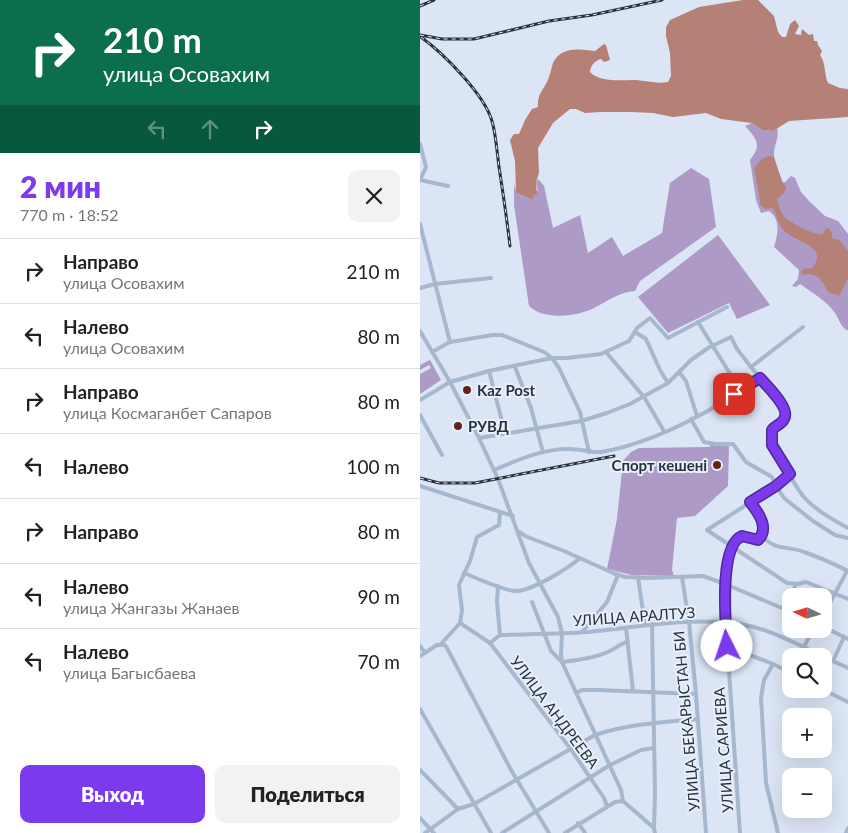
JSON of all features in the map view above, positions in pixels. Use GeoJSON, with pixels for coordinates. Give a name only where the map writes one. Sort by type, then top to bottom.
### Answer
{"type":"FeatureCollection","features":[{"type":"Feature","properties":{"kind":"street"},"geometry":{"type":"LineString","coordinates":[[420,144],[426,167],[420,180],[448,186]]}},
{"type":"Feature","properties":{"kind":"street"},"geometry":{"type":"LineString","coordinates":[[420,224],[450,342]]}},
{"type":"Feature","properties":{"kind":"street"},"geometry":{"type":"LineString","coordinates":[[420,288],[435,284],[491,278]]}},
{"type":"Feature","properties":{"kind":"street"},"geometry":{"type":"LineString","coordinates":[[420,400],[450,382],[489,371],[552,358],[601,354],[629,341],[635,332],[650,318],[668,338],[727,307]]}},
{"type":"Feature","properties":{"kind":"street"},"geometry":{"type":"LineString","coordinates":[[698,322],[740,390]]}},
{"type":"Feature","properties":{"kind":"street"},"geometry":{"type":"LineString","coordinates":[[751,367],[803,327]]}},
{"type":"Feature","properties":{"kind":"street"},"geometry":{"type":"LineString","coordinates":[[420,331],[450,382],[479,438],[498,478],[529,562],[558,616],[562,633],[562,662]]}},
{"type":"Feature","properties":{"kind":"street"},"geometry":{"type":"LineString","coordinates":[[635,332],[646,339],[668,383]]}},
{"type":"Feature","properties":{"kind":"street"},"geometry":{"type":"LineString","coordinates":[[432,352],[450,342],[485,336],[502,336],[544,352],[552,358],[559,368],[580,412],[589,452]]}},
{"type":"Feature","properties":{"kind":"street"},"geometry":{"type":"LineString","coordinates":[[479,438],[581,421],[607,413],[644,397],[668,383],[691,360],[712,346],[731,337],[737,349],[782,404],[785,412],[784,419],[772,430],[772,445],[802,494],[811,504],[848,528]]}},
{"type":"Feature","properties":{"kind":"street"},"geometry":{"type":"LineString","coordinates":[[606,352],[644,397],[664,431]]}},
{"type":"Feature","properties":{"kind":"street"},"geometry":{"type":"LineString","coordinates":[[515,367],[537,428],[543,452]]}},
{"type":"Feature","properties":{"kind":"street"},"geometry":{"type":"LineString","coordinates":[[489,371],[505,433]]}},
{"type":"Feature","properties":{"kind":"street"},"geometry":{"type":"LineString","coordinates":[[679,372],[686,381],[697,416]]}},
{"type":"Feature","properties":{"kind":"street"},"geometry":{"type":"LineString","coordinates":[[494,470],[514,461],[543,452],[570,449],[589,452],[602,451],[649,438],[697,416],[760,378]]}},
{"type":"Feature","properties":{"kind":"street"},"geometry":{"type":"LineString","coordinates":[[420,415],[442,455]]}},
{"type":"Feature","properties":{"kind":"street"},"geometry":{"type":"LineString","coordinates":[[691,419],[704,442],[733,444],[746,462],[769,474],[784,498],[813,521],[835,535],[848,538]]}},
{"type":"Feature","properties":{"kind":"street"},"geometry":{"type":"LineString","coordinates":[[790,474],[776,486],[707,530],[788,584],[806,582],[848,599]]}},
{"type":"Feature","properties":{"kind":"street"},"geometry":{"type":"LineString","coordinates":[[421,488],[513,516]]}},
{"type":"Feature","properties":{"kind":"street"},"geometry":{"type":"LineString","coordinates":[[732,547],[735,541],[742,536],[758,540],[762,536],[762,523],[758,512],[750,502]]}},
{"type":"Feature","properties":{"kind":"street"},"geometry":{"type":"LineString","coordinates":[[420,656],[437,645],[442,644],[460,623],[462,610],[459,585],[470,561],[477,537],[499,525],[500,512]]}},
{"type":"Feature","properties":{"kind":"street"},"geometry":{"type":"LineString","coordinates":[[518,530],[525,536],[618,575],[638,577],[703,576],[782,608]]}},
{"type":"Feature","properties":{"kind":"street"},"geometry":{"type":"LineString","coordinates":[[762,536],[769,544],[778,548],[787,547],[804,551],[848,571],[832,599]]}},
{"type":"Feature","properties":{"kind":"street","name":"УЛИЦА САРИЕВА"},"geometry":{"type":"LineString","coordinates":[[732,547],[725,584],[726,623],[740,833]]}},
{"type":"Feature","properties":{"kind":"street"},"geometry":{"type":"LineString","coordinates":[[464,572],[498,586],[517,591],[539,583],[571,566],[580,558]]}},
{"type":"Feature","properties":{"kind":"street"},"geometry":{"type":"LineString","coordinates":[[582,632],[607,602],[618,575]]}},
{"type":"Feature","properties":{"kind":"street"},"geometry":{"type":"LineString","coordinates":[[638,577],[645,626]]}},
{"type":"Feature","properties":{"kind":"street","name":"УЛИЦА БЕКАРЫСТАН БИ"},"geometry":{"type":"LineString","coordinates":[[682,577],[689,622],[696,694],[706,833]]}},
{"type":"Feature","properties":{"kind":"street"},"geometry":{"type":"LineString","coordinates":[[795,584],[795,588]]}},
{"type":"Feature","properties":{"kind":"street"},"geometry":{"type":"LineString","coordinates":[[490,643],[500,635],[497,602],[498,586]]}},
{"type":"Feature","properties":{"kind":"street"},"geometry":{"type":"LineString","coordinates":[[532,602],[551,651],[562,662],[610,765],[621,790],[623,801],[654,830]]}},
{"type":"Feature","properties":{"kind":"street","name":"УЛИЦА АРАЛТУЗ"},"geometry":{"type":"LineString","coordinates":[[500,635],[582,632],[689,622],[726,623],[755,627],[804,647]]}},
{"type":"Feature","properties":{"kind":"street","name":"УЛИЦА АНДРЕЕВА"},"geometry":{"type":"LineString","coordinates":[[460,623],[490,643],[570,748],[604,798],[607,806]]}},
{"type":"Feature","properties":{"kind":"street"},"geometry":{"type":"LineString","coordinates":[[652,624],[654,830]]}},
{"type":"Feature","properties":{"kind":"street"},"geometry":{"type":"LineString","coordinates":[[626,628],[633,691]]}},
{"type":"Feature","properties":{"kind":"street"},"geometry":{"type":"LineString","coordinates":[[832,631],[846,638],[833,661]]}},
{"type":"Feature","properties":{"kind":"street"},"geometry":{"type":"LineString","coordinates":[[804,647],[808,638]]}},
{"type":"Feature","properties":{"kind":"street"},"geometry":{"type":"LineString","coordinates":[[562,662],[598,655],[612,650],[621,643],[628,642]]}},
{"type":"Feature","properties":{"kind":"street"},"geometry":{"type":"LineString","coordinates":[[442,644],[448,648],[517,780],[549,833]]}},
{"type":"Feature","properties":{"kind":"street"},"geometry":{"type":"LineString","coordinates":[[420,646],[425,653]]}},
{"type":"Feature","properties":{"kind":"street"},"geometry":{"type":"LineString","coordinates":[[727,646],[782,668]]}},
{"type":"Feature","properties":{"kind":"street","name":"УЛИЦА АРАЛТУЗ"},"geometry":{"type":"LineString","coordinates":[[833,661],[848,668]]}},
{"type":"Feature","properties":{"kind":"street"},"geometry":{"type":"LineString","coordinates":[[773,664],[764,680],[761,698],[766,783],[778,833]]}},
{"type":"Feature","properties":{"kind":"street"},"geometry":{"type":"LineString","coordinates":[[576,693],[582,690],[696,694]]}},
{"type":"Feature","properties":{"kind":"street"},"geometry":{"type":"LineString","coordinates":[[832,694],[848,702]]}},
{"type":"Feature","properties":{"kind":"street"},"geometry":{"type":"LineString","coordinates":[[420,709],[491,833]]}},
{"type":"Feature","properties":{"kind":"street"},"geometry":{"type":"LineString","coordinates":[[425,833],[458,810],[474,804],[595,735],[607,731],[698,719]]}},
{"type":"Feature","properties":{"kind":"street"},"geometry":{"type":"LineString","coordinates":[[502,833],[610,765],[641,750],[654,748]]}},
{"type":"Feature","properties":{"kind":"street"},"geometry":{"type":"LineString","coordinates":[[420,770],[458,810]]}},
{"type":"Feature","properties":{"kind":"street"},"geometry":{"type":"LineString","coordinates":[[565,833],[578,823],[614,802],[623,801]]}},
{"type":"Feature","properties":{"kind":"street"},"geometry":{"type":"LineString","coordinates":[[420,818],[434,833]]}},
{"type":"Feature","properties":{"kind":"street"},"geometry":{"type":"LineString","coordinates":[[578,823],[585,833]]}},
{"type":"Feature","properties":{"kind":"street"},"geometry":{"type":"LineString","coordinates":[[846,833],[848,828]]}},
{"type":"Feature","properties":{"kind":"shaded area"},"geometry":{"type":"Polygon","coordinates":[[[743,0],[758,0],[774,16],[778,32],[782,37],[786,37],[790,24],[795,20],[799,26],[795,34],[801,35],[802,29],[809,35],[813,34],[814,41],[817,41],[822,51],[820,55],[828,83],[848,89],[848,117],[789,121],[773,131],[762,130],[752,123],[721,119],[706,113],[673,117],[653,113],[631,112],[585,113],[576,109],[570,109],[553,123],[538,148],[539,173],[536,182],[537,194],[534,195],[532,200],[516,192],[515,161],[510,140],[514,134],[519,134],[532,109],[538,107],[539,97],[556,58],[571,50],[595,51],[604,44],[606,45],[610,60],[604,62],[601,59],[592,65],[590,72],[594,76],[612,80],[668,82],[671,76],[666,27],[670,20],[699,7],[743,0]]]}},
{"type":"Feature","properties":{"kind":"shaded area"},"geometry":{"type":"Polygon","coordinates":[[[752,123],[762,130],[773,131],[777,128],[778,135],[774,157],[782,181],[784,183],[791,176],[795,178],[801,192],[809,201],[825,216],[838,221],[848,234],[848,330],[844,328],[832,309],[823,301],[800,284],[796,287],[792,286],[798,279],[799,270],[774,247],[777,237],[777,223],[773,214],[769,211],[761,213],[756,200],[750,160],[756,150],[757,142],[745,126],[752,123]]]}},
{"type":"Feature","properties":{"kind":"shaded area"},"geometry":{"type":"Polygon","coordinates":[[[769,156],[774,157],[786,187],[784,193],[777,199],[783,215],[796,225],[814,233],[823,234],[826,228],[828,228],[832,233],[832,238],[839,240],[848,251],[848,278],[839,296],[828,292],[816,276],[812,274],[803,275],[801,272],[803,269],[812,268],[816,261],[817,255],[815,250],[784,231],[773,208],[766,209],[761,206],[754,168],[762,159],[769,156]]]}},
{"type":"Feature","properties":{"kind":"shaded area"},"geometry":{"type":"Polygon","coordinates":[[[691,168],[709,179],[716,227],[640,281],[635,291],[618,295],[592,309],[576,314],[559,316],[542,314],[529,306],[514,205],[514,184],[518,194],[534,195],[538,190],[536,182],[538,179],[544,186],[553,228],[580,215],[588,253],[612,237],[623,256],[662,233],[670,183],[691,168]]]}},
{"type":"Feature","properties":{"kind":"shaded area"},"geometry":{"type":"Polygon","coordinates":[[[718,235],[770,305],[737,319],[729,303],[668,333],[638,297],[718,235]]]}},
{"type":"Feature","properties":{"kind":"shaded area"},"geometry":{"type":"Polygon","coordinates":[[[430,360],[441,380],[420,394],[420,374],[431,368],[429,365],[420,370],[420,365],[430,360]]]}},
{"type":"Feature","properties":{"kind":"shaded area"},"geometry":{"type":"Polygon","coordinates":[[[712,444],[729,445],[728,486],[695,516],[677,518],[672,570],[674,576],[632,575],[607,569],[617,519],[623,461],[631,452],[639,448],[709,447],[712,444]]]}},
{"type":"Feature","properties":{"kind":"railway"},"geometry":{"type":"LineString","coordinates":[[420,6],[434,0]]}},
{"type":"Feature","properties":{"kind":"railway"},"geometry":{"type":"LineString","coordinates":[[420,35],[442,39],[474,39],[549,21],[592,15],[662,0]]}},
{"type":"Feature","properties":{"kind":"railway"},"geometry":{"type":"LineString","coordinates":[[421,37],[462,75],[488,110],[494,132],[510,246]]}},
{"type":"Feature","properties":{"kind":"railway"},"geometry":{"type":"LineString","coordinates":[[420,478],[439,483],[475,483],[614,456]]}},
{"type":"Feature","properties":{"kind":"place","name":"Kaz Post"},"geometry":{"type":"Point","coordinates":[467,390]}},
{"type":"Feature","properties":{"kind":"place","name":"РУВД"},"geometry":{"type":"Point","coordinates":[458,426]}},
{"type":"Feature","properties":{"kind":"place","name":"Спорт кешені"},"geometry":{"type":"Point","coordinates":[717,465]}},
{"type":"Feature","properties":{"kind":"route"},"geometry":{"type":"LineString","coordinates":[[727,646],[724,596],[732,547],[738,537],[742,536],[758,540],[762,536],[762,523],[758,512],[750,502],[776,486],[790,474],[772,445],[771,440],[772,430],[784,419],[785,414],[782,404],[760,378],[734,394]]}}]}
